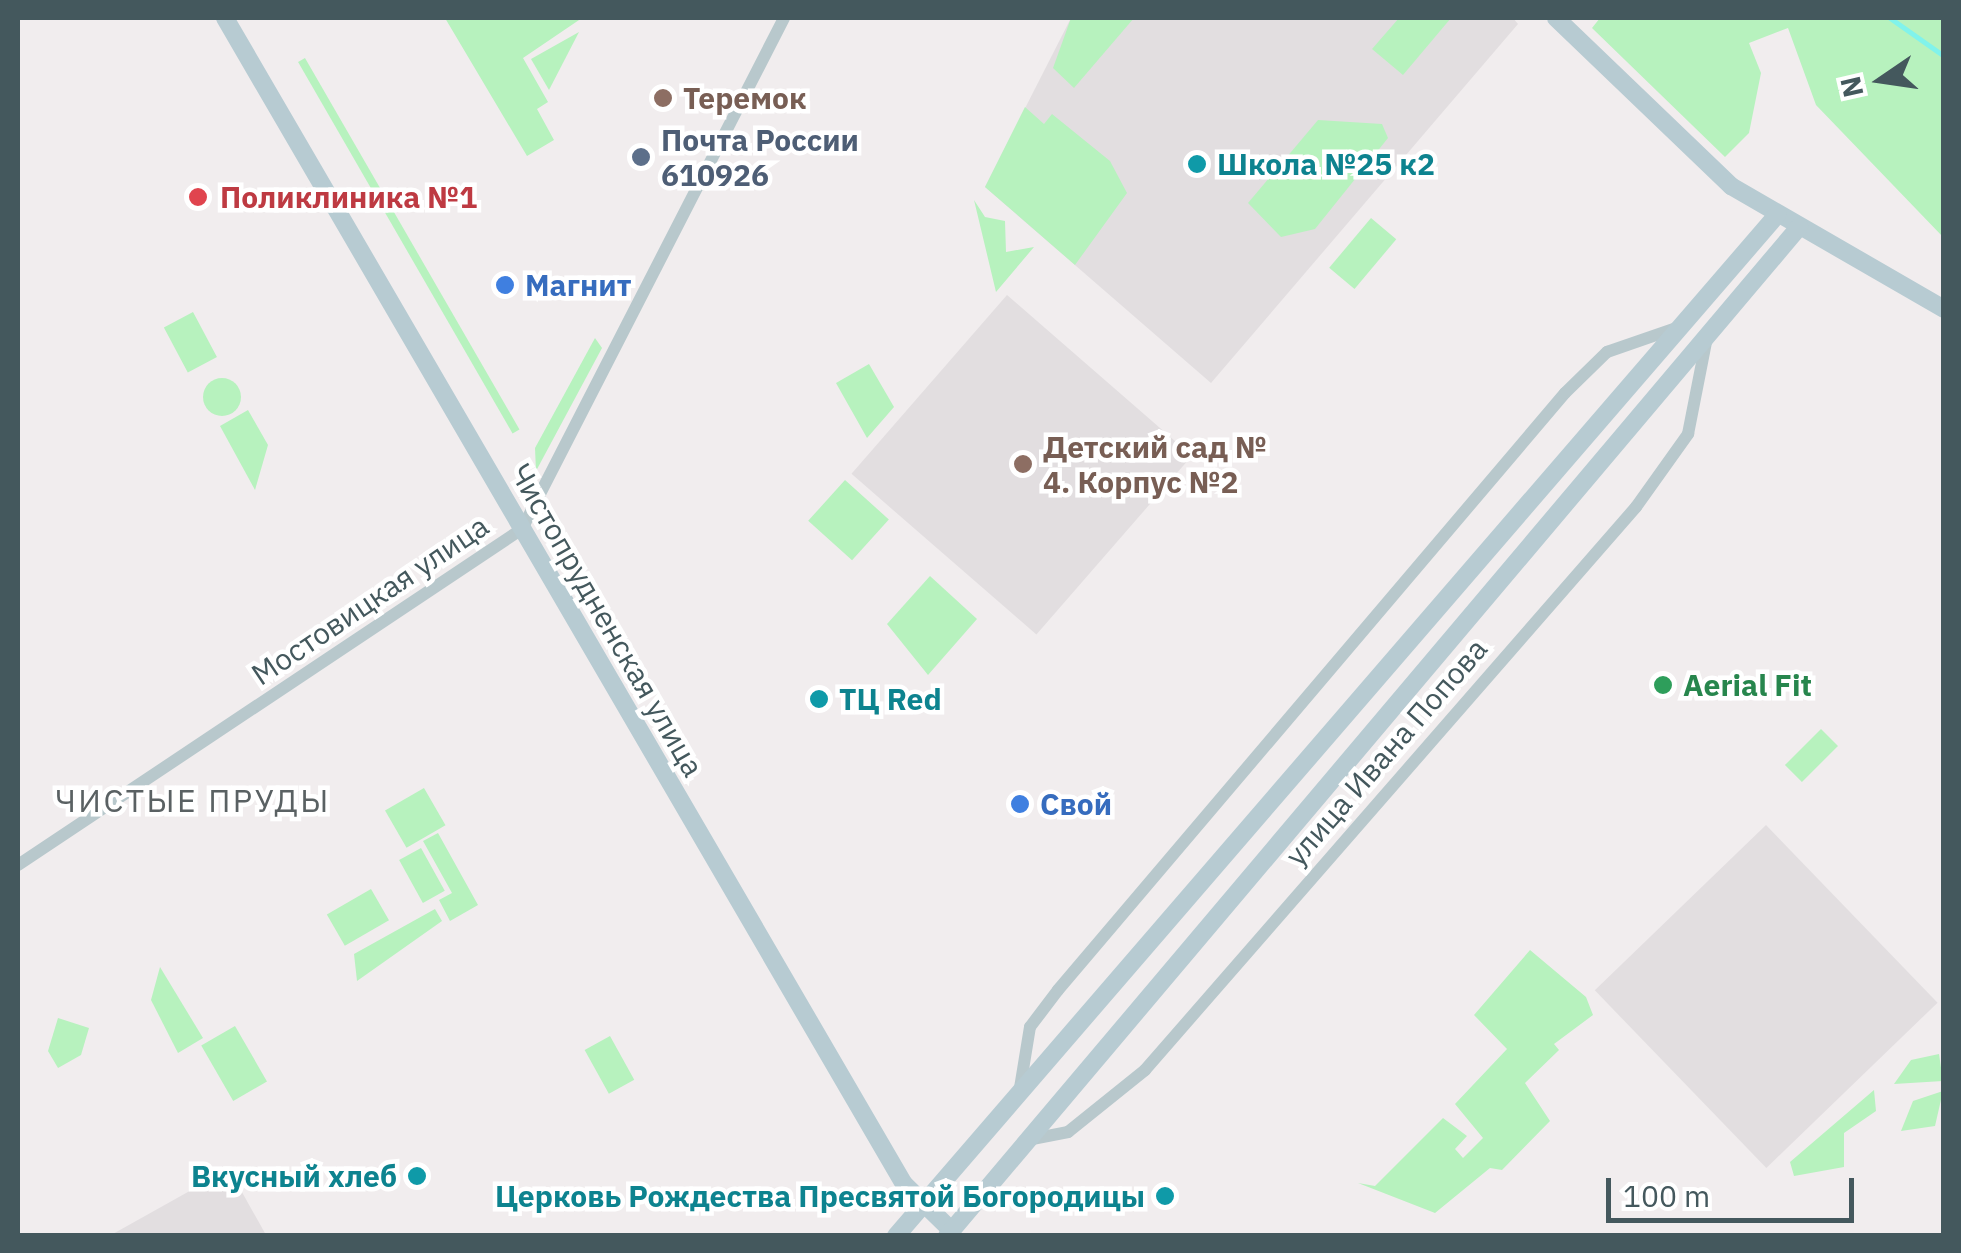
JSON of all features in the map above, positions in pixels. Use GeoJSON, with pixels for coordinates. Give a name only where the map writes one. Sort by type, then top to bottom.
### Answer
{"type":"FeatureCollection","features":[{"type":"Feature","properties":{"kind":"main road","name":"Чистопрудненская улица"},"geometry":{"type":"LineString","coordinates":[[224,18],[922,1207],[953,1234]]}},
{"type":"Feature","properties":{"kind":"main road"},"geometry":{"type":"LineString","coordinates":[[1556,18],[1708,167],[1778,214],[1944,309]]}},
{"type":"Feature","properties":{"kind":"main road","name":"улица Ивана Попова"},"geometry":{"type":"LineString","coordinates":[[896,1236],[1778,214]]}},
{"type":"Feature","properties":{"kind":"main road","name":"улица Ивана Попова"},"geometry":{"type":"LineString","coordinates":[[953,1234],[1027,1140],[1800,227]]}},
{"type":"Feature","properties":{"kind":"street","name":"Мостовицкая улица"},"geometry":{"type":"LineString","coordinates":[[18,865],[522,529],[784,18]]}},
{"type":"Feature","properties":{"kind":"street"},"geometry":{"type":"LineString","coordinates":[[1020,1094],[1030,1027],[1058,990],[1564,393],[1607,352],[1682,326]]}},
{"type":"Feature","properties":{"kind":"street","name":"улица Ивана Попова"},"geometry":{"type":"LineString","coordinates":[[1027,1140],[1068,1132],[1145,1070],[1636,507],[1688,434],[1707,336]]}},
{"type":"Feature","properties":{"kind":"shaded area"},"geometry":{"type":"Polygon","coordinates":[[[1071,18],[1513,18],[1518,24],[1211,383],[985,187],[1071,18]]]}},
{"type":"Feature","properties":{"kind":"shaded area","name":"Детский сад № 4. Корпус №2"},"geometry":{"type":"Polygon","coordinates":[[[1007,295],[1192,456],[1036,635],[852,474],[1007,295]]]}},
{"type":"Feature","properties":{"kind":"shaded area"},"geometry":{"type":"Polygon","coordinates":[[[1766,825],[1938,1003],[1766,1168],[1595,990],[1766,825]]]}},
{"type":"Feature","properties":{"kind":"shaded area"},"geometry":{"type":"Polygon","coordinates":[[[229,1169],[266,1235],[111,1235],[229,1169]]]}},
{"type":"Feature","properties":{"kind":"green space"},"geometry":{"type":"Polygon","coordinates":[[[445,18],[582,18],[523,58],[548,102],[537,109],[554,140],[527,156],[445,18]]]}},
{"type":"Feature","properties":{"kind":"green space"},"geometry":{"type":"Polygon","coordinates":[[[1071,18],[1134,18],[1074,88],[1053,68],[1071,18]]]}},
{"type":"Feature","properties":{"kind":"green space"},"geometry":{"type":"Polygon","coordinates":[[[1399,18],[1451,18],[1403,75],[1372,49],[1399,18]]]}},
{"type":"Feature","properties":{"kind":"green space"},"geometry":{"type":"Polygon","coordinates":[[[1600,18],[1943,18],[1943,237],[1816,105],[1788,28],[1749,43],[1761,73],[1749,133],[1725,157],[1592,28],[1600,18]]]}},
{"type":"Feature","properties":{"kind":"green space"},"geometry":{"type":"Polygon","coordinates":[[[579,32],[549,90],[531,59],[579,32]]]}},
{"type":"Feature","properties":{"kind":"green space"},"geometry":{"type":"Polygon","coordinates":[[[305,58],[520,430],[513,434],[298,62],[305,58]]]}},
{"type":"Feature","properties":{"kind":"green space"},"geometry":{"type":"Polygon","coordinates":[[[1025,107],[1044,124],[1052,114],[1110,161],[1127,193],[1075,265],[985,187],[1025,107]]]}},
{"type":"Feature","properties":{"kind":"green space"},"geometry":{"type":"Polygon","coordinates":[[[1318,120],[1382,124],[1388,138],[1315,229],[1281,237],[1248,203],[1318,120]]]}},
{"type":"Feature","properties":{"kind":"green space"},"geometry":{"type":"Polygon","coordinates":[[[974,200],[985,217],[1005,221],[1006,252],[1034,247],[996,292],[974,200]]]}},
{"type":"Feature","properties":{"kind":"green space"},"geometry":{"type":"Polygon","coordinates":[[[1371,218],[1396,239],[1354,289],[1329,268],[1371,218]]]}},
{"type":"Feature","properties":{"kind":"green space"},"geometry":{"type":"Polygon","coordinates":[[[193,312],[217,357],[188,373],[164,327],[193,312]]]}},
{"type":"Feature","properties":{"kind":"green space"},"geometry":{"type":"Polygon","coordinates":[[[595,338],[602,348],[536,471],[535,448],[595,338]]]}},
{"type":"Feature","properties":{"kind":"green space"},"geometry":{"type":"Polygon","coordinates":[[[869,364],[894,407],[867,438],[836,383],[869,364]]]}},
{"type":"Feature","properties":{"kind":"green space"},"geometry":{"type":"Polygon","coordinates":[[[222,378],[235,384],[241,397],[235,410],[222,416],[209,410],[203,397],[209,384],[222,378]]]}},
{"type":"Feature","properties":{"kind":"green space"},"geometry":{"type":"Polygon","coordinates":[[[248,410],[268,445],[255,490],[220,426],[248,410]]]}},
{"type":"Feature","properties":{"kind":"green space"},"geometry":{"type":"Polygon","coordinates":[[[845,480],[889,519],[852,560],[808,521],[845,480]]]}},
{"type":"Feature","properties":{"kind":"green space"},"geometry":{"type":"Polygon","coordinates":[[[930,576],[977,619],[928,675],[887,624],[930,576]]]}},
{"type":"Feature","properties":{"kind":"green space"},"geometry":{"type":"Polygon","coordinates":[[[1821,729],[1838,746],[1802,782],[1785,765],[1821,729]]]}},
{"type":"Feature","properties":{"kind":"green space"},"geometry":{"type":"Polygon","coordinates":[[[424,788],[445,825],[407,848],[385,810],[424,788]]]}},
{"type":"Feature","properties":{"kind":"green space"},"geometry":{"type":"Polygon","coordinates":[[[438,833],[478,905],[450,921],[439,900],[452,893],[423,841],[438,833]]]}},
{"type":"Feature","properties":{"kind":"green space"},"geometry":{"type":"Polygon","coordinates":[[[421,848],[445,891],[423,903],[399,860],[421,848]]]}},
{"type":"Feature","properties":{"kind":"green space"},"geometry":{"type":"Polygon","coordinates":[[[371,889],[389,920],[345,946],[327,915],[371,889]]]}},
{"type":"Feature","properties":{"kind":"green space"},"geometry":{"type":"Polygon","coordinates":[[[435,909],[442,921],[357,981],[354,954],[435,909]]]}},
{"type":"Feature","properties":{"kind":"green space"},"geometry":{"type":"Polygon","coordinates":[[[1530,950],[1586,997],[1593,1015],[1554,1044],[1559,1050],[1525,1083],[1550,1121],[1502,1170],[1490,1168],[1435,1213],[1358,1183],[1375,1186],[1443,1118],[1467,1136],[1455,1149],[1463,1158],[1483,1138],[1455,1104],[1507,1049],[1474,1015],[1530,950]]]}},
{"type":"Feature","properties":{"kind":"green space"},"geometry":{"type":"Polygon","coordinates":[[[160,967],[203,1038],[178,1053],[151,1000],[160,967]]]}},
{"type":"Feature","properties":{"kind":"green space"},"geometry":{"type":"Polygon","coordinates":[[[58,1018],[89,1028],[81,1055],[58,1068],[48,1051],[58,1018]]]}},
{"type":"Feature","properties":{"kind":"green space"},"geometry":{"type":"Polygon","coordinates":[[[235,1026],[267,1081],[233,1101],[201,1046],[235,1026]]]}},
{"type":"Feature","properties":{"kind":"green space"},"geometry":{"type":"Polygon","coordinates":[[[610,1036],[634,1080],[609,1094],[585,1050],[610,1036]]]}},
{"type":"Feature","properties":{"kind":"green space"},"geometry":{"type":"Polygon","coordinates":[[[1939,1054],[1943,1081],[1894,1084],[1911,1060],[1939,1054]]]}},
{"type":"Feature","properties":{"kind":"green space"},"geometry":{"type":"Polygon","coordinates":[[[1874,1090],[1876,1111],[1844,1133],[1844,1167],[1794,1176],[1790,1162],[1874,1090]]]}},
{"type":"Feature","properties":{"kind":"green space"},"geometry":{"type":"Polygon","coordinates":[[[1943,1091],[1935,1126],[1901,1131],[1913,1101],[1943,1091]]]}},
{"type":"Feature","properties":{"kind":"waterway"},"geometry":{"type":"LineString","coordinates":[[1890,18],[1944,56]]}},
{"type":"Feature","properties":{"kind":"place","name":"Теремок"},"geometry":{"type":"Point","coordinates":[663,98]}},
{"type":"Feature","properties":{"kind":"place","name":"Почта России 610926"},"geometry":{"type":"Point","coordinates":[641,157]}},
{"type":"Feature","properties":{"kind":"place","name":"Школа №25 к2"},"geometry":{"type":"Point","coordinates":[1197,164]}},
{"type":"Feature","properties":{"kind":"place","name":"Поликлиника №1"},"geometry":{"type":"Point","coordinates":[198,197]}},
{"type":"Feature","properties":{"kind":"place","name":"Магнит"},"geometry":{"type":"Point","coordinates":[505,285]}},
{"type":"Feature","properties":{"kind":"place","name":"Детский сад № 4. Корпус №2"},"geometry":{"type":"Point","coordinates":[1023,464]}},
{"type":"Feature","properties":{"kind":"place","name":"Aerial Fit"},"geometry":{"type":"Point","coordinates":[1663,685]}},
{"type":"Feature","properties":{"kind":"place","name":"ТЦ Red"},"geometry":{"type":"Point","coordinates":[819,699]}},
{"type":"Feature","properties":{"kind":"place","name":"Свой"},"geometry":{"type":"Point","coordinates":[1020,804]}},
{"type":"Feature","properties":{"kind":"place","name":"Вкусный хлеб"},"geometry":{"type":"Point","coordinates":[417,1176]}},
{"type":"Feature","properties":{"kind":"place","name":"Церковь Рождества Пресвятой Богородицы"},"geometry":{"type":"Point","coordinates":[1165,1196]}},
{"type":"Feature","properties":{"kind":"district","name":"ЧИСТЫЕ ПРУДЫ"},"geometry":{"type":"Point","coordinates":[193,800]}}]}
